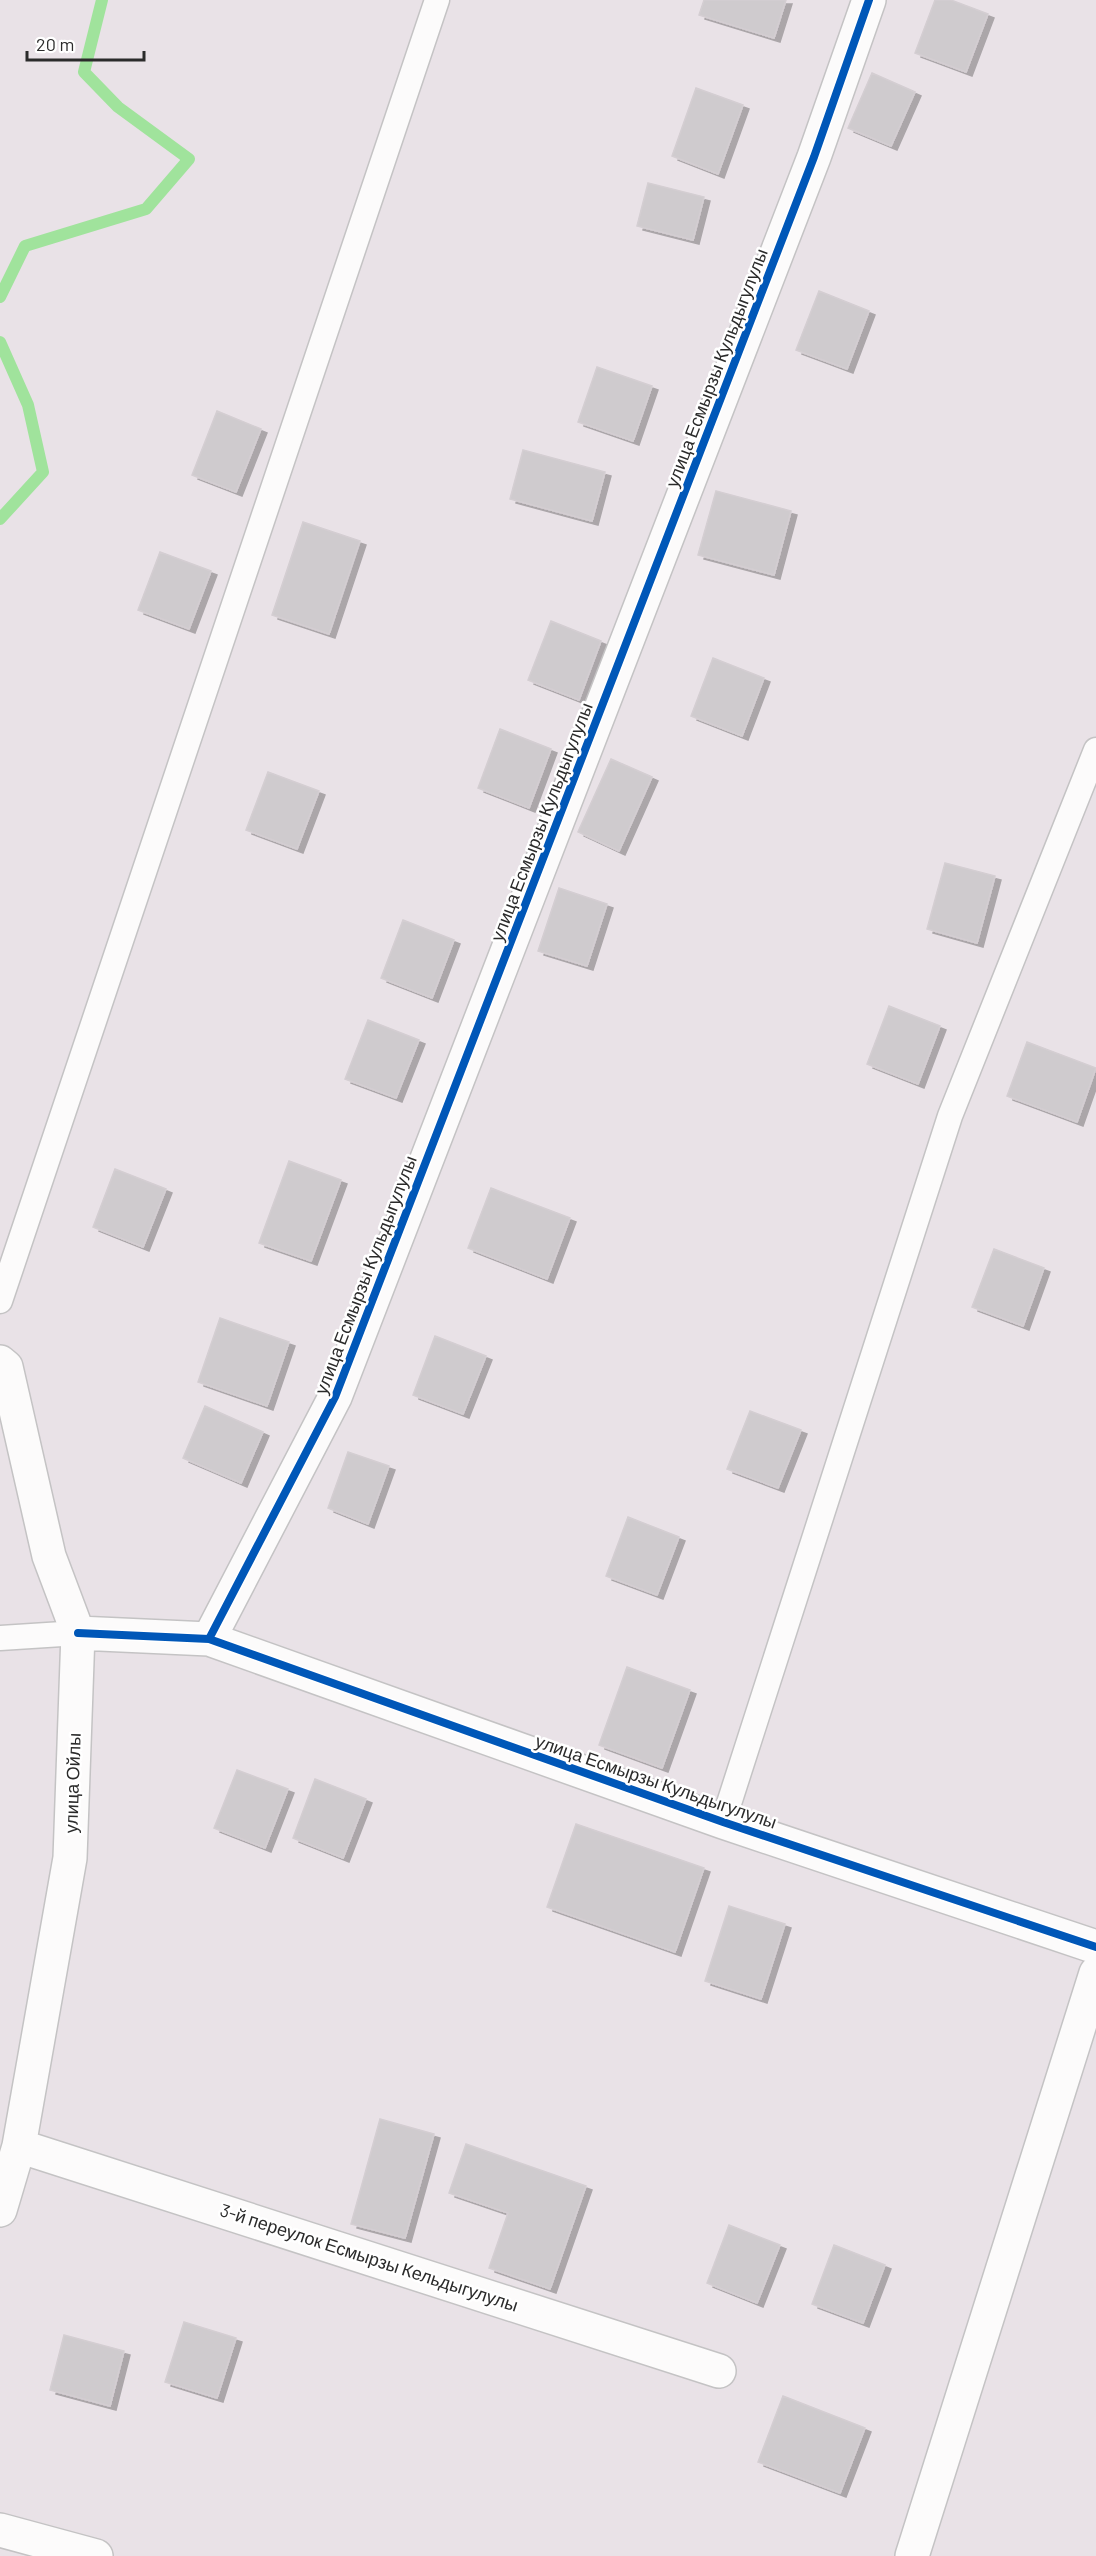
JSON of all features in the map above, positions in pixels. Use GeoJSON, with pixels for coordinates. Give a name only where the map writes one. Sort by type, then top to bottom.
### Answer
{"type":"FeatureCollection","features":[{"type":"Feature","properties":{"kind":"street","name":"улица Есмырзы Кульдыгулулы"},"geometry":{"type":"LineString","coordinates":[[209,1640],[335,1397],[810,168],[869,0]]}},
{"type":"Feature","properties":{"kind":"street","name":"улица Ойлы"},"geometry":{"type":"LineString","coordinates":[[0,1362],[6,1367],[49,1556],[78,1633],[70,1858],[19,2146],[0,2210]]}},
{"type":"Feature","properties":{"kind":"street","name":"улица Есмырзы Кульдыгулулы"},"geometry":{"type":"LineString","coordinates":[[78,1633],[209,1640],[723,1822],[1096,1947]]}},
{"type":"Feature","properties":{"kind":"street"},"geometry":{"type":"LineString","coordinates":[[912,2556],[1096,1973]]}},
{"type":"Feature","properties":{"kind":"street","name":"3-й переулок Есмырзы Кельдыгулулы"},"geometry":{"type":"LineString","coordinates":[[19,2146],[719,2371]]}},
{"type":"Feature","properties":{"kind":"street"},"geometry":{"type":"LineString","coordinates":[[0,2530],[96,2556]]}},
{"type":"Feature","properties":{"kind":"lane"},"geometry":{"type":"LineString","coordinates":[[0,1301],[437,0]]}},
{"type":"Feature","properties":{"kind":"lane"},"geometry":{"type":"LineString","coordinates":[[723,1822],[950,1116],[1096,750]]}},
{"type":"Feature","properties":{"kind":"lane"},"geometry":{"type":"LineString","coordinates":[[0,1638],[78,1633]]}},
{"type":"Feature","properties":{"kind":"building"},"geometry":{"type":"Polygon","coordinates":[[[704,0],[786,0],[774,38],[699,15],[704,0]]]}},
{"type":"Feature","properties":{"kind":"building"},"geometry":{"type":"Polygon","coordinates":[[[935,0],[951,0],[988,14],[966,72],[915,53],[935,0]]]}},
{"type":"Feature","properties":{"kind":"building"},"geometry":{"type":"Polygon","coordinates":[[[872,73],[915,92],[891,146],[848,128],[872,73]]]}},
{"type":"Feature","properties":{"kind":"building"},"geometry":{"type":"Polygon","coordinates":[[[696,88],[743,105],[718,174],[672,156],[696,88]]]}},
{"type":"Feature","properties":{"kind":"building"},"geometry":{"type":"Polygon","coordinates":[[[648,183],[704,197],[693,240],[637,226],[648,183]]]}},
{"type":"Feature","properties":{"kind":"building"},"geometry":{"type":"Polygon","coordinates":[[[819,291],[869,311],[847,369],[796,350],[819,291]]]}},
{"type":"Feature","properties":{"kind":"building"},"geometry":{"type":"Polygon","coordinates":[[[597,367],[652,386],[633,441],[578,422],[597,367]]]}},
{"type":"Feature","properties":{"kind":"building"},"geometry":{"type":"Polygon","coordinates":[[[217,411],[261,429],[236,492],[192,475],[217,411]]]}},
{"type":"Feature","properties":{"kind":"building"},"geometry":{"type":"Polygon","coordinates":[[[523,450],[605,472],[592,521],[510,499],[523,450]]]}},
{"type":"Feature","properties":{"kind":"building"},"geometry":{"type":"Polygon","coordinates":[[[716,491],[791,511],[774,575],[698,555],[716,491]]]}},
{"type":"Feature","properties":{"kind":"building"},"geometry":{"type":"Polygon","coordinates":[[[303,522],[360,541],[329,634],[272,615],[303,522]]]}},
{"type":"Feature","properties":{"kind":"building"},"geometry":{"type":"Polygon","coordinates":[[[160,552],[211,571],[189,629],[138,610],[160,552]]]}},
{"type":"Feature","properties":{"kind":"building"},"geometry":{"type":"Polygon","coordinates":[[[551,621],[601,641],[579,700],[528,680],[551,621]]]}},
{"type":"Feature","properties":{"kind":"building"},"geometry":{"type":"Polygon","coordinates":[[[713,658],[764,678],[742,736],[691,716],[713,658]]]}},
{"type":"Feature","properties":{"kind":"building"},"geometry":{"type":"Polygon","coordinates":[[[500,729],[551,749],[529,808],[478,788],[500,729]]]}},
{"type":"Feature","properties":{"kind":"building"},"geometry":{"type":"Polygon","coordinates":[[[611,759],[652,777],[619,851],[578,832],[611,759]]]}},
{"type":"Feature","properties":{"kind":"building"},"geometry":{"type":"Polygon","coordinates":[[[268,772],[319,791],[297,849],[246,830],[268,772]]]}},
{"type":"Feature","properties":{"kind":"building"},"geometry":{"type":"Polygon","coordinates":[[[945,863],[995,876],[977,943],[927,929],[945,863]]]}},
{"type":"Feature","properties":{"kind":"building"},"geometry":{"type":"Polygon","coordinates":[[[559,888],[607,904],[587,966],[538,951],[559,888]]]}},
{"type":"Feature","properties":{"kind":"building"},"geometry":{"type":"Polygon","coordinates":[[[403,920],[454,940],[432,998],[381,978],[403,920]]]}},
{"type":"Feature","properties":{"kind":"building"},"geometry":{"type":"Polygon","coordinates":[[[889,1006],[940,1026],[918,1084],[867,1064],[889,1006]]]}},
{"type":"Feature","properties":{"kind":"building"},"geometry":{"type":"Polygon","coordinates":[[[368,1020],[419,1040],[396,1098],[345,1079],[368,1020]]]}},
{"type":"Feature","properties":{"kind":"building"},"geometry":{"type":"Polygon","coordinates":[[[1027,1042],[1096,1068],[1077,1122],[1007,1096],[1027,1042]]]}},
{"type":"Feature","properties":{"kind":"building"},"geometry":{"type":"Polygon","coordinates":[[[289,1161],[341,1180],[311,1261],[259,1243],[289,1161]]]}},
{"type":"Feature","properties":{"kind":"building"},"geometry":{"type":"Polygon","coordinates":[[[115,1169],[166,1189],[143,1247],[93,1227],[115,1169]]]}},
{"type":"Feature","properties":{"kind":"building"},"geometry":{"type":"Polygon","coordinates":[[[491,1188],[570,1218],[547,1279],[468,1248],[491,1188]]]}},
{"type":"Feature","properties":{"kind":"building"},"geometry":{"type":"Polygon","coordinates":[[[994,1249],[1044,1268],[1023,1326],[972,1307],[994,1249]]]}},
{"type":"Feature","properties":{"kind":"building"},"geometry":{"type":"Polygon","coordinates":[[[220,1318],[289,1342],[267,1406],[198,1382],[220,1318]]]}},
{"type":"Feature","properties":{"kind":"building"},"geometry":{"type":"Polygon","coordinates":[[[435,1336],[486,1356],[463,1414],[413,1395],[435,1336]]]}},
{"type":"Feature","properties":{"kind":"building"},"geometry":{"type":"Polygon","coordinates":[[[205,1406],[263,1432],[241,1483],[183,1458],[205,1406]]]}},
{"type":"Feature","properties":{"kind":"building"},"geometry":{"type":"Polygon","coordinates":[[[750,1411],[801,1430],[778,1488],[727,1469],[750,1411]]]}},
{"type":"Feature","properties":{"kind":"building"},"geometry":{"type":"Polygon","coordinates":[[[348,1452],[389,1466],[368,1524],[328,1508],[348,1452]]]}},
{"type":"Feature","properties":{"kind":"building"},"geometry":{"type":"Polygon","coordinates":[[[628,1517],[679,1537],[657,1595],[606,1576],[628,1517]]]}},
{"type":"Feature","properties":{"kind":"building"},"geometry":{"type":"Polygon","coordinates":[[[627,1667],[690,1690],[662,1768],[599,1745],[627,1667]]]}},
{"type":"Feature","properties":{"kind":"building"},"geometry":{"type":"Polygon","coordinates":[[[237,1770],[288,1789],[265,1848],[214,1828],[237,1770]]]}},
{"type":"Feature","properties":{"kind":"building"},"geometry":{"type":"Polygon","coordinates":[[[315,1779],[366,1799],[343,1858],[293,1838],[315,1779]]]}},
{"type":"Feature","properties":{"kind":"building"},"geometry":{"type":"Polygon","coordinates":[[[576,1824],[704,1868],[675,1952],[547,1907],[576,1824]]]}},
{"type":"Feature","properties":{"kind":"building"},"geometry":{"type":"Polygon","coordinates":[[[729,1906],[785,1924],[761,1999],[705,1981],[729,1906]]]}},
{"type":"Feature","properties":{"kind":"building"},"geometry":{"type":"Polygon","coordinates":[[[380,2119],[434,2134],[405,2238],[351,2224],[380,2119]]]}},
{"type":"Feature","properties":{"kind":"building"},"geometry":{"type":"Polygon","coordinates":[[[466,2144],[586,2186],[550,2289],[489,2268],[508,2213],[449,2193],[466,2144]]]}},
{"type":"Feature","properties":{"kind":"building"},"geometry":{"type":"Polygon","coordinates":[[[729,2225],[780,2245],[757,2303],[707,2283],[729,2225]]]}},
{"type":"Feature","properties":{"kind":"building"},"geometry":{"type":"Polygon","coordinates":[[[834,2245],[885,2265],[863,2323],[812,2304],[834,2245]]]}},
{"type":"Feature","properties":{"kind":"building"},"geometry":{"type":"Polygon","coordinates":[[[184,2322],[236,2338],[217,2398],[165,2382],[184,2322]]]}},
{"type":"Feature","properties":{"kind":"building"},"geometry":{"type":"Polygon","coordinates":[[[64,2335],[124,2351],[110,2406],[50,2390],[64,2335]]]}},
{"type":"Feature","properties":{"kind":"building"},"geometry":{"type":"Polygon","coordinates":[[[783,2396],[865,2428],[840,2493],[758,2462],[783,2396]]]}},
{"type":"Feature","properties":{"kind":"waterway"},"geometry":{"type":"LineString","coordinates":[[0,297],[25,246],[146,209],[189,159],[118,107],[84,72],[102,0]]}},
{"type":"Feature","properties":{"kind":"waterway"},"geometry":{"type":"LineString","coordinates":[[0,342],[28,405],[43,472],[0,519]]}},
{"type":"Feature","properties":{"kind":"cycle path"},"geometry":{"type":"LineString","coordinates":[[78,1633],[209,1639],[335,1397],[814,157],[869,0]]}},
{"type":"Feature","properties":{"kind":"cycle path"},"geometry":{"type":"LineString","coordinates":[[209,1639],[723,1822],[1096,1947]]}}]}
